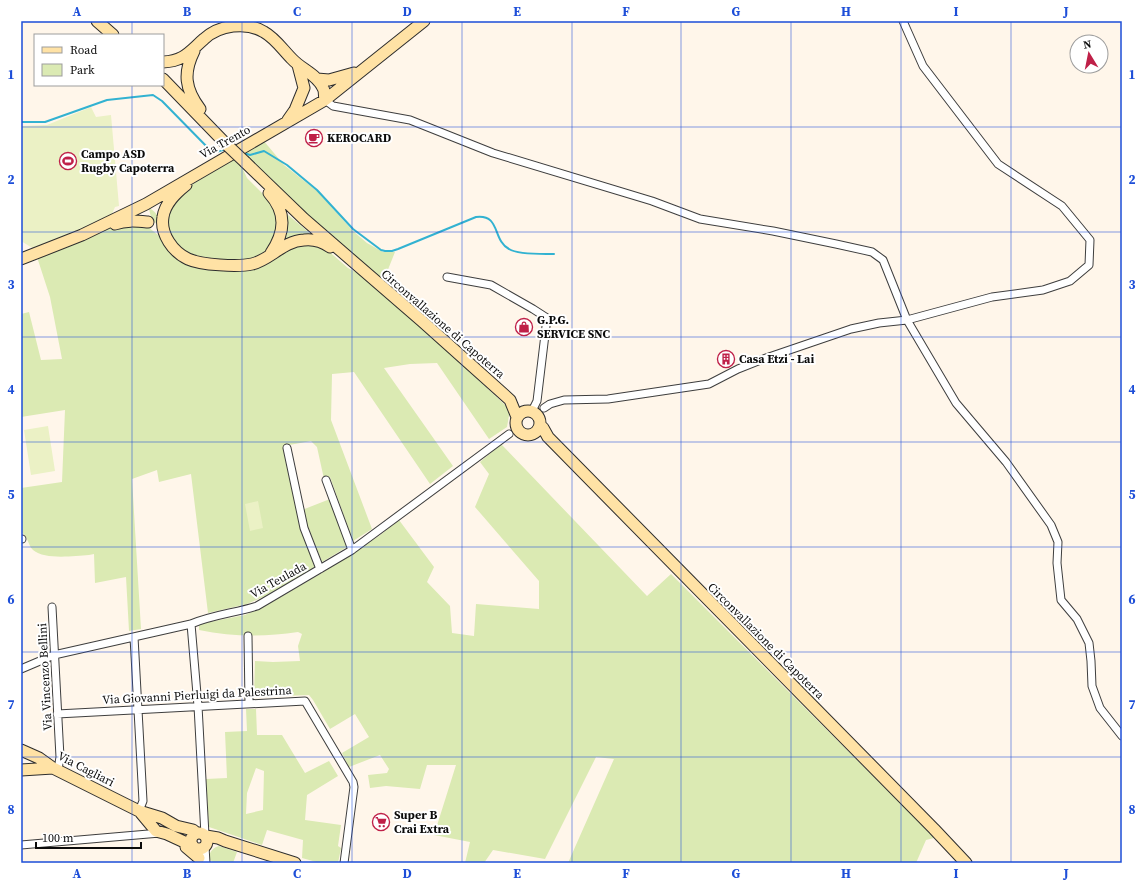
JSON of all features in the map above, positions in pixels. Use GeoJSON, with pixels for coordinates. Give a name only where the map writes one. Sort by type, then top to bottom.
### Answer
{"type":"FeatureCollection","features":[{"type":"Feature","properties":{"kind":"street"},"geometry":{"type":"LineString","coordinates":[[97,21],[112,34]]}},
{"type":"Feature","properties":{"kind":"street","name":"Via Trento"},"geometry":{"type":"LineString","coordinates":[[21,259],[93,230],[146,204],[325,100],[424,21]]}},
{"type":"Feature","properties":{"kind":"street"},"geometry":{"type":"LineString","coordinates":[[509,434],[550,404],[564,400],[608,399],[709,384],[738,369],[766,358],[851,330],[908,320],[992,297],[1043,290],[1070,281],[1089,265],[1090,240],[1062,206],[998,164],[923,66],[903,21]]}},
{"type":"Feature","properties":{"kind":"street"},"geometry":{"type":"LineString","coordinates":[[164,62],[185,57],[205,38],[215,31],[240,25],[252,27],[263,31],[273,38],[298,66],[317,79],[323,88],[325,100]]}},
{"type":"Feature","properties":{"kind":"street"},"geometry":{"type":"LineString","coordinates":[[196,46],[189,60],[186,74],[193,100],[204,115],[205,122]]}},
{"type":"Feature","properties":{"kind":"street"},"geometry":{"type":"LineString","coordinates":[[285,123],[296,110],[304,88],[298,66]]}},
{"type":"Feature","properties":{"kind":"street"},"geometry":{"type":"LineString","coordinates":[[317,79],[329,80],[364,70]]}},
{"type":"Feature","properties":{"kind":"street"},"geometry":{"type":"LineString","coordinates":[[164,80],[205,122]]}},
{"type":"Feature","properties":{"kind":"street"},"geometry":{"type":"LineString","coordinates":[[304,88],[316,97],[325,100],[333,106],[410,120],[493,153],[652,201],[700,219],[781,233],[872,252],[883,260],[908,320],[956,402],[1006,462],[1051,525],[1058,542],[1057,563],[1061,600],[1077,619],[1089,643],[1092,686],[1100,708],[1122,736]]}},
{"type":"Feature","properties":{"kind":"street","name":"Circonvallazione di Capoterra"},"geometry":{"type":"LineString","coordinates":[[205,122],[254,172],[356,265],[422,321],[510,400],[516,402],[530,418],[544,428],[548,437],[966,863]]}},
{"type":"Feature","properties":{"kind":"street"},"geometry":{"type":"LineString","coordinates":[[167,239],[163,229],[162,218],[164,210],[177,193],[190,183],[199,172]]}},
{"type":"Feature","properties":{"kind":"street"},"geometry":{"type":"LineString","coordinates":[[254,172],[258,182],[276,201],[283,223],[282,233],[270,254]]}},
{"type":"Feature","properties":{"kind":"street"},"geometry":{"type":"LineString","coordinates":[[162,218],[157,210],[146,204],[145,210],[148,222],[167,239],[181,255],[196,261],[242,266],[253,264],[294,242],[315,240],[324,243],[346,260],[356,265]]}},
{"type":"Feature","properties":{"kind":"street"},"geometry":{"type":"LineString","coordinates":[[93,230],[101,231],[121,221],[148,222]]}},
{"type":"Feature","properties":{"kind":"street"},"geometry":{"type":"LineString","coordinates":[[447,277],[491,285],[547,318],[537,401],[530,418]]}},
{"type":"Feature","properties":{"kind":"street"},"geometry":{"type":"LineString","coordinates":[[530,418],[539,429],[533,434],[548,437]]}},
{"type":"Feature","properties":{"kind":"street","name":"Via Teulada"},"geometry":{"type":"LineString","coordinates":[[21,669],[54,655],[191,624],[198,621],[240,612],[257,606],[352,550],[509,434]]}},
{"type":"Feature","properties":{"kind":"street"},"geometry":{"type":"LineString","coordinates":[[287,448],[304,528],[320,569]]}},
{"type":"Feature","properties":{"kind":"street"},"geometry":{"type":"LineString","coordinates":[[326,480],[352,550]]}},
{"type":"Feature","properties":{"kind":"street","name":"Via Vincenzo Bellini"},"geometry":{"type":"LineString","coordinates":[[52,607],[60,757],[56,769]]}},
{"type":"Feature","properties":{"kind":"street"},"geometry":{"type":"LineString","coordinates":[[191,624],[198,706],[204,821],[201,840],[203,861]]}},
{"type":"Feature","properties":{"kind":"street"},"geometry":{"type":"LineString","coordinates":[[248,636],[250,704]]}},
{"type":"Feature","properties":{"kind":"street"},"geometry":{"type":"LineString","coordinates":[[134,637],[143,801],[139,811]]}},
{"type":"Feature","properties":{"kind":"street","name":"Via Giovanni Pierluigi da Palestrina"},"geometry":{"type":"LineString","coordinates":[[57,714],[198,706],[307,702],[353,782],[354,787],[344,863]]}},
{"type":"Feature","properties":{"kind":"street","name":"Via Cagliari"},"geometry":{"type":"LineString","coordinates":[[21,750],[139,811],[154,821],[193,830],[201,840]]}},
{"type":"Feature","properties":{"kind":"street"},"geometry":{"type":"LineString","coordinates":[[21,770],[56,769]]}},
{"type":"Feature","properties":{"kind":"street","name":"Via Cagliari"},"geometry":{"type":"LineString","coordinates":[[154,821],[156,830],[176,838],[201,840]]}},
{"type":"Feature","properties":{"kind":"street"},"geometry":{"type":"LineString","coordinates":[[21,845],[155,834],[161,832]]}},
{"type":"Feature","properties":{"kind":"street"},"geometry":{"type":"LineString","coordinates":[[176,838],[203,861]]}},
{"type":"Feature","properties":{"kind":"street"},"geometry":{"type":"LineString","coordinates":[[201,840],[225,841],[295,863]]}},
{"type":"Feature","properties":{"kind":"green space","name":"Campo ASD Rugby Capoterra"},"geometry":{"type":"Polygon","coordinates":[[[91,107],[96,117],[111,115],[119,206],[115,207],[112,214],[85,229],[34,249],[21,241],[21,126],[47,125],[91,107]]]}},
{"type":"Feature","properties":{"kind":"green space"},"geometry":{"type":"Polygon","coordinates":[[[263,140],[284,165],[317,191],[353,231],[367,243],[383,252],[395,252],[383,282],[315,222],[250,159],[241,165],[247,178],[272,203],[280,222],[267,252],[259,257],[236,262],[198,256],[186,252],[177,246],[166,229],[167,210],[185,189],[211,173],[218,166],[263,140]]]}},
{"type":"Feature","properties":{"kind":"green space"},"geometry":{"type":"Polygon","coordinates":[[[149,208],[157,215],[158,225],[152,218],[149,208]]]}},
{"type":"Feature","properties":{"kind":"green space"},"geometry":{"type":"Polygon","coordinates":[[[287,214],[312,235],[285,240],[288,228],[287,214]]]}},
{"type":"Feature","properties":{"kind":"green space"},"geometry":{"type":"Polygon","coordinates":[[[116,225],[148,227],[158,235],[173,253],[231,270],[305,242],[326,249],[348,268],[360,274],[433,338],[503,403],[510,410],[507,427],[489,439],[437,363],[410,364],[384,368],[453,466],[430,484],[354,372],[332,374],[331,420],[372,529],[353,541],[330,477],[324,479],[317,447],[311,441],[284,446],[316,566],[272,593],[247,604],[208,613],[191,474],[159,482],[157,470],[132,479],[141,629],[129,631],[126,577],[95,583],[94,554],[52,556],[38,553],[33,550],[24,534],[21,532],[21,488],[62,482],[65,410],[21,417],[21,314],[29,312],[41,360],[62,359],[50,297],[37,257],[85,240],[116,225]]]}},
{"type":"Feature","properties":{"kind":"green space"},"geometry":{"type":"Polygon","coordinates":[[[48,426],[55,471],[31,475],[24,430],[48,426]]]}},
{"type":"Feature","properties":{"kind":"green space"},"geometry":{"type":"Polygon","coordinates":[[[501,444],[647,596],[671,574],[918,821],[934,838],[926,840],[916,863],[568,863],[614,759],[596,757],[545,859],[493,850],[484,863],[465,863],[470,842],[434,835],[456,765],[427,765],[420,789],[386,786],[370,788],[368,775],[387,773],[389,769],[380,755],[349,767],[342,753],[369,737],[355,714],[330,729],[309,695],[254,697],[255,661],[300,661],[298,646],[302,634],[298,632],[273,635],[237,635],[199,630],[199,624],[245,615],[265,606],[322,573],[379,536],[399,520],[434,567],[427,582],[450,606],[452,633],[474,636],[476,604],[539,609],[539,581],[475,507],[489,474],[480,462],[501,444]]]}},
{"type":"Feature","properties":{"kind":"green space"},"geometry":{"type":"Polygon","coordinates":[[[330,499],[347,547],[322,562],[302,510],[330,499]]]}},
{"type":"Feature","properties":{"kind":"green space"},"geometry":{"type":"Polygon","coordinates":[[[258,501],[263,528],[250,531],[245,504],[258,501]]]}},
{"type":"Feature","properties":{"kind":"green space"},"geometry":{"type":"Polygon","coordinates":[[[246,709],[256,709],[257,735],[282,735],[305,773],[329,761],[338,776],[307,795],[305,820],[341,825],[338,846],[341,848],[338,863],[320,863],[302,858],[303,840],[267,830],[262,845],[209,827],[206,779],[227,778],[225,732],[247,731],[246,709]],[[256,768],[247,793],[246,814],[263,810],[264,771],[256,768]]]}},
{"type":"Feature","properties":{"kind":"green space"},"geometry":{"type":"Polygon","coordinates":[[[219,846],[237,852],[233,863],[223,864],[210,860],[210,852],[219,846]]]}},
{"type":"Feature","properties":{"kind":"waterway"},"geometry":{"type":"LineString","coordinates":[[21,122],[45,122],[107,100],[153,95],[162,101],[213,153],[226,149]]}},
{"type":"Feature","properties":{"kind":"waterway"},"geometry":{"type":"LineString","coordinates":[[244,153],[250,155],[264,151],[287,165],[317,190],[353,229],[381,250],[392,251],[476,217],[484,217],[493,223],[500,240],[509,249],[524,253],[554,254]]}},
{"type":"Feature","properties":{"kind":"place","name":"KEROCARD"},"geometry":{"type":"Point","coordinates":[314,138]}},
{"type":"Feature","properties":{"kind":"place","name":"Campo ASD Rugby Capoterra"},"geometry":{"type":"Point","coordinates":[68,161]}},
{"type":"Feature","properties":{"kind":"place","name":"G.P.G. SERVICE SNC"},"geometry":{"type":"Point","coordinates":[524,327]}},
{"type":"Feature","properties":{"kind":"place","name":"Casa Etzi - Lai"},"geometry":{"type":"Point","coordinates":[726,359]}},
{"type":"Feature","properties":{"kind":"place","name":"Super B Crai Extra"},"geometry":{"type":"Point","coordinates":[381,822]}}]}
